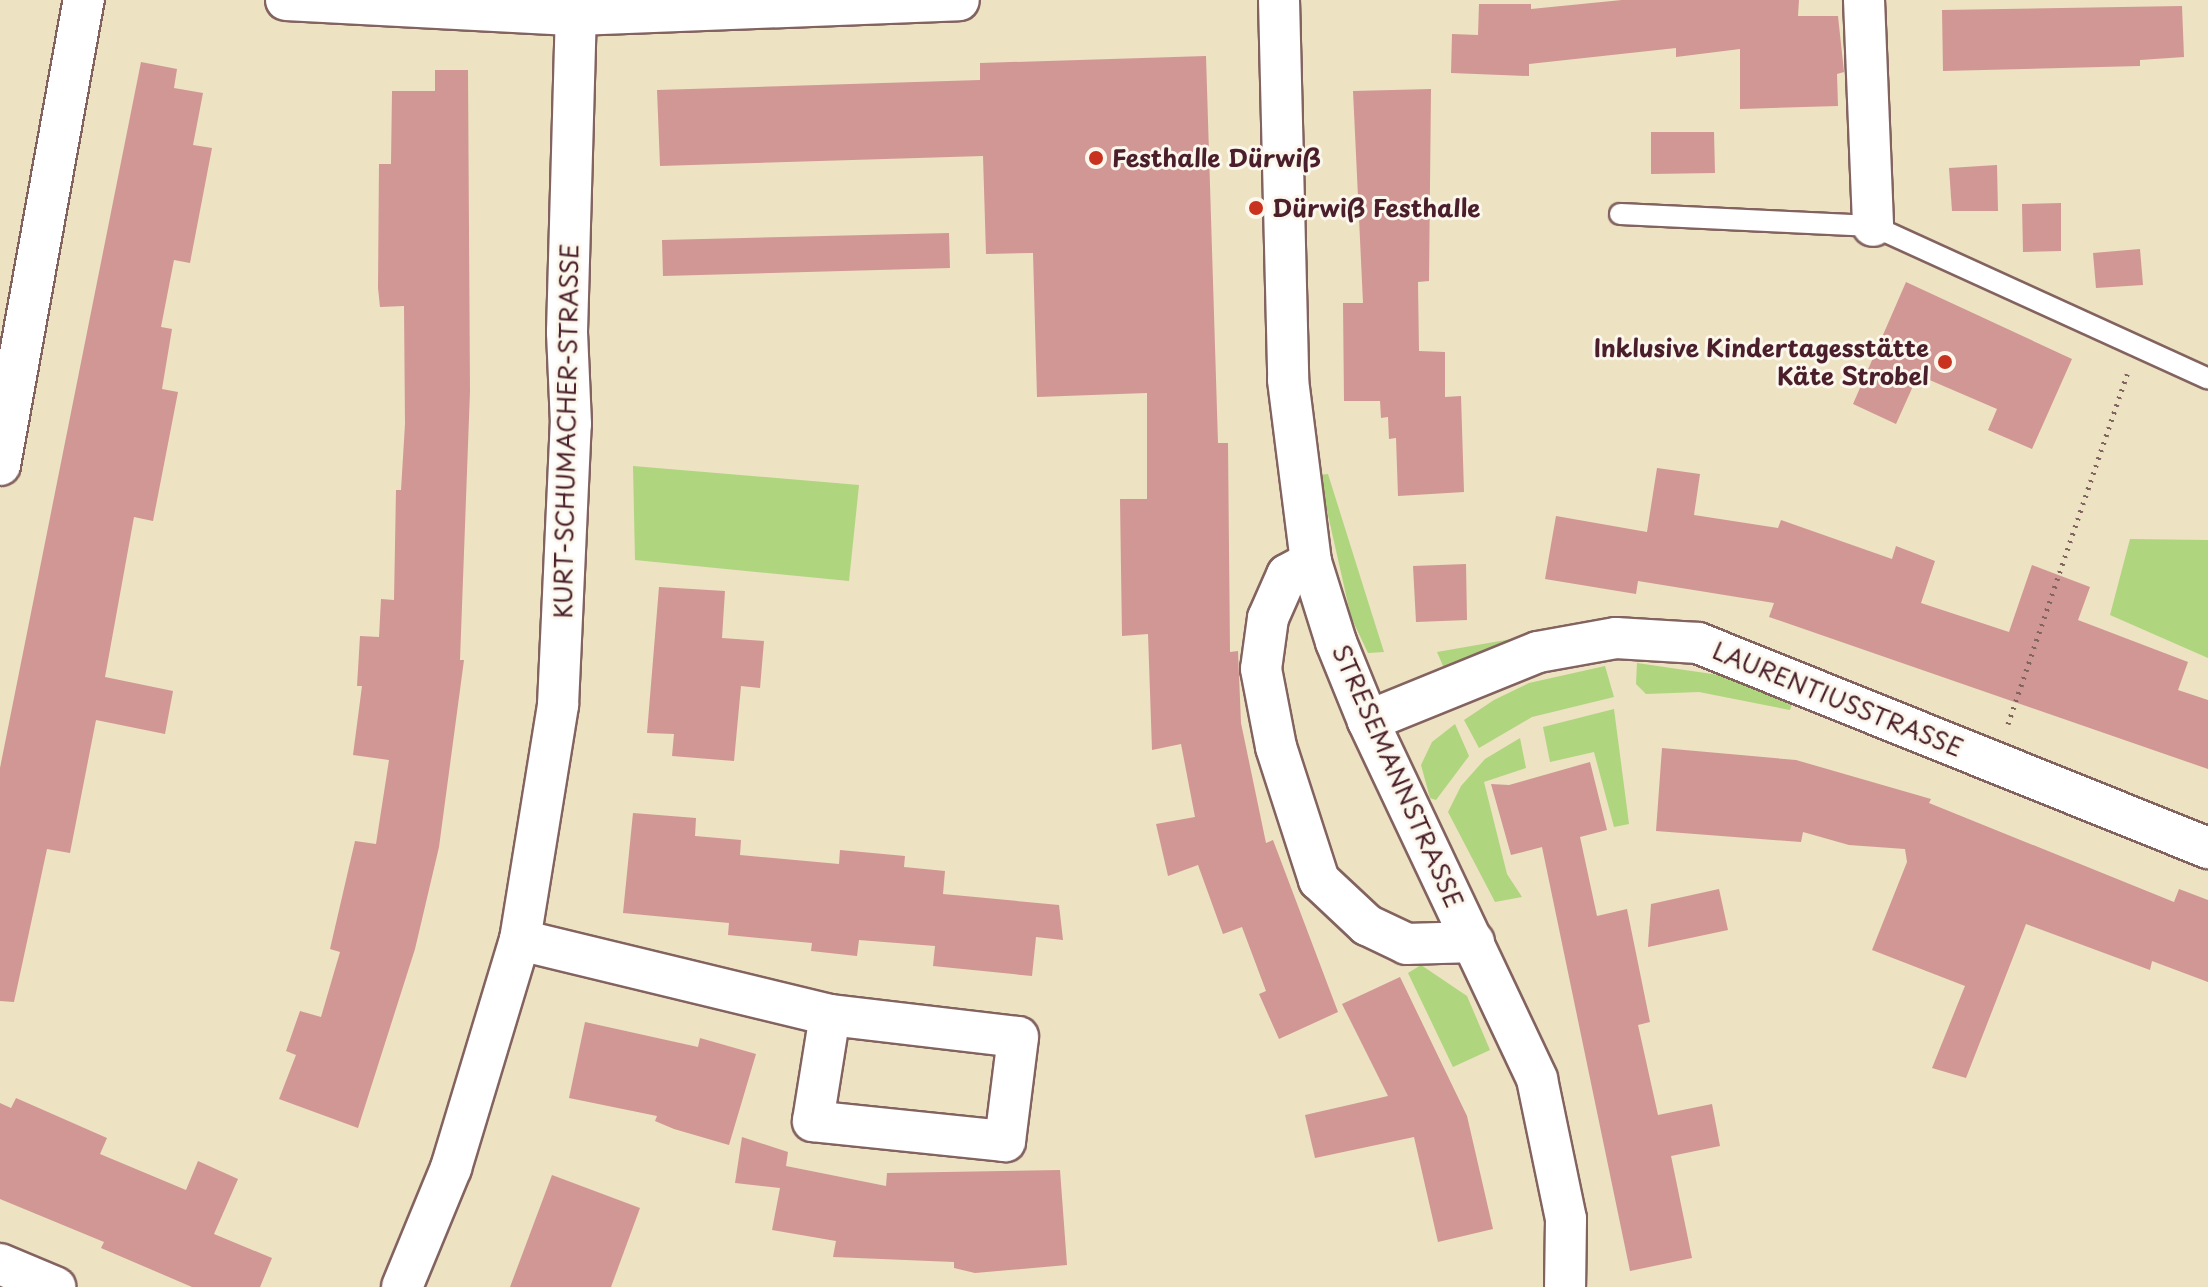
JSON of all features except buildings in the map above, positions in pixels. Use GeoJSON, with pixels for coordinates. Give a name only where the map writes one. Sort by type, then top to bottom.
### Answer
{"type":"FeatureCollection","features":[{"type":"Feature","properties":{"kind":"street"},"geometry":{"type":"LineString","coordinates":[[0,465],[84,0]]}},
{"type":"Feature","properties":{"kind":"street"},"geometry":{"type":"LineString","coordinates":[[286,0],[576,15],[936,1]]}},
{"type":"Feature","properties":{"kind":"street","name":"STRESEMANNSTRASSE"},"geometry":{"type":"LineString","coordinates":[[1279,0],[1288,380],[1311,562],[1336,642],[1368,721],[1537,1079],[1566,1219],[1565,1287]]}},
{"type":"Feature","properties":{"kind":"street"},"geometry":{"type":"LineString","coordinates":[[1864,0],[1873,226]]}},
{"type":"Feature","properties":{"kind":"street","name":"KURT-SCHUMACHER-STRASSE"},"geometry":{"type":"LineString","coordinates":[[402,1287],[451,1168],[520,940],[558,705],[571,424],[567,332],[576,15]]}},
{"type":"Feature","properties":{"kind":"street","name":"STRESEMANNSTRASSE"},"geometry":{"type":"LineString","coordinates":[[1311,562],[1287,575],[1268,618],[1261,669],[1276,747],[1319,880],[1367,925],[1407,944],[1474,942]]}},
{"type":"Feature","properties":{"kind":"street","name":"LAURENTIUSSTRASSE"},"geometry":{"type":"LineString","coordinates":[[1368,721],[1538,652],[1616,638],[1698,643],[2208,848]]}},
{"type":"Feature","properties":{"kind":"street"},"geometry":{"type":"LineString","coordinates":[[520,940],[830,1015],[1018,1037],[1005,1141],[813,1121],[830,1015]]}},
{"type":"Feature","properties":{"kind":"street"},"geometry":{"type":"LineString","coordinates":[[0,1264],[55,1287]]}},
{"type":"Feature","properties":{"kind":"lane"},"geometry":{"type":"LineString","coordinates":[[1620,214],[1873,226],[2208,379]]}},
{"type":"Feature","properties":{"kind":"path"},"geometry":{"type":"LineString","coordinates":[[1995,762],[2137,346]]}},
{"type":"Feature","properties":{"kind":"green space"},"geometry":{"type":"Polygon","coordinates":[[[633,466],[859,485],[849,581],[635,560],[633,466]]]}},
{"type":"Feature","properties":{"kind":"green space"},"geometry":{"type":"Polygon","coordinates":[[[1328,474],[1384,652],[1368,653],[1351,617],[1319,475],[1328,474]]]}},
{"type":"Feature","properties":{"kind":"green space"},"geometry":{"type":"Polygon","coordinates":[[[2130,539],[2208,540],[2208,658],[2110,615],[2130,539]]]}},
{"type":"Feature","properties":{"kind":"green space"},"geometry":{"type":"Polygon","coordinates":[[[1523,637],[1526,651],[1447,675],[1437,652],[1523,637]]]}},
{"type":"Feature","properties":{"kind":"green space"},"geometry":{"type":"Polygon","coordinates":[[[1637,663],[1719,675],[1792,704],[1790,710],[1699,692],[1646,694],[1636,684],[1637,663]]]}},
{"type":"Feature","properties":{"kind":"green space"},"geometry":{"type":"Polygon","coordinates":[[[1605,666],[1614,697],[1532,717],[1479,748],[1464,720],[1494,700],[1529,683],[1605,666]]]}},
{"type":"Feature","properties":{"kind":"green space"},"geometry":{"type":"Polygon","coordinates":[[[1614,709],[1629,824],[1614,827],[1594,752],[1550,762],[1543,727],[1614,709]]]}},
{"type":"Feature","properties":{"kind":"green space"},"geometry":{"type":"Polygon","coordinates":[[[1455,724],[1469,756],[1436,800],[1430,798],[1421,765],[1432,742],[1455,724]]]}},
{"type":"Feature","properties":{"kind":"green space"},"geometry":{"type":"Polygon","coordinates":[[[1520,738],[1526,768],[1484,782],[1507,874],[1522,897],[1495,902],[1448,812],[1461,786],[1485,759],[1520,738]]]}},
{"type":"Feature","properties":{"kind":"green space"},"geometry":{"type":"Polygon","coordinates":[[[1421,965],[1467,996],[1490,1050],[1453,1067],[1408,973],[1421,965]]]}},
{"type":"Feature","properties":{"kind":"place","name":"Festhalle Dürwiß"},"geometry":{"type":"Point","coordinates":[1096,158]}},
{"type":"Feature","properties":{"kind":"place","name":"Dürwiß Festhalle"},"geometry":{"type":"Point","coordinates":[1256,208]}},
{"type":"Feature","properties":{"kind":"place","name":"Inklusive Kindertagesstätte Käte Strobel"},"geometry":{"type":"Point","coordinates":[1945,362]}}]}
